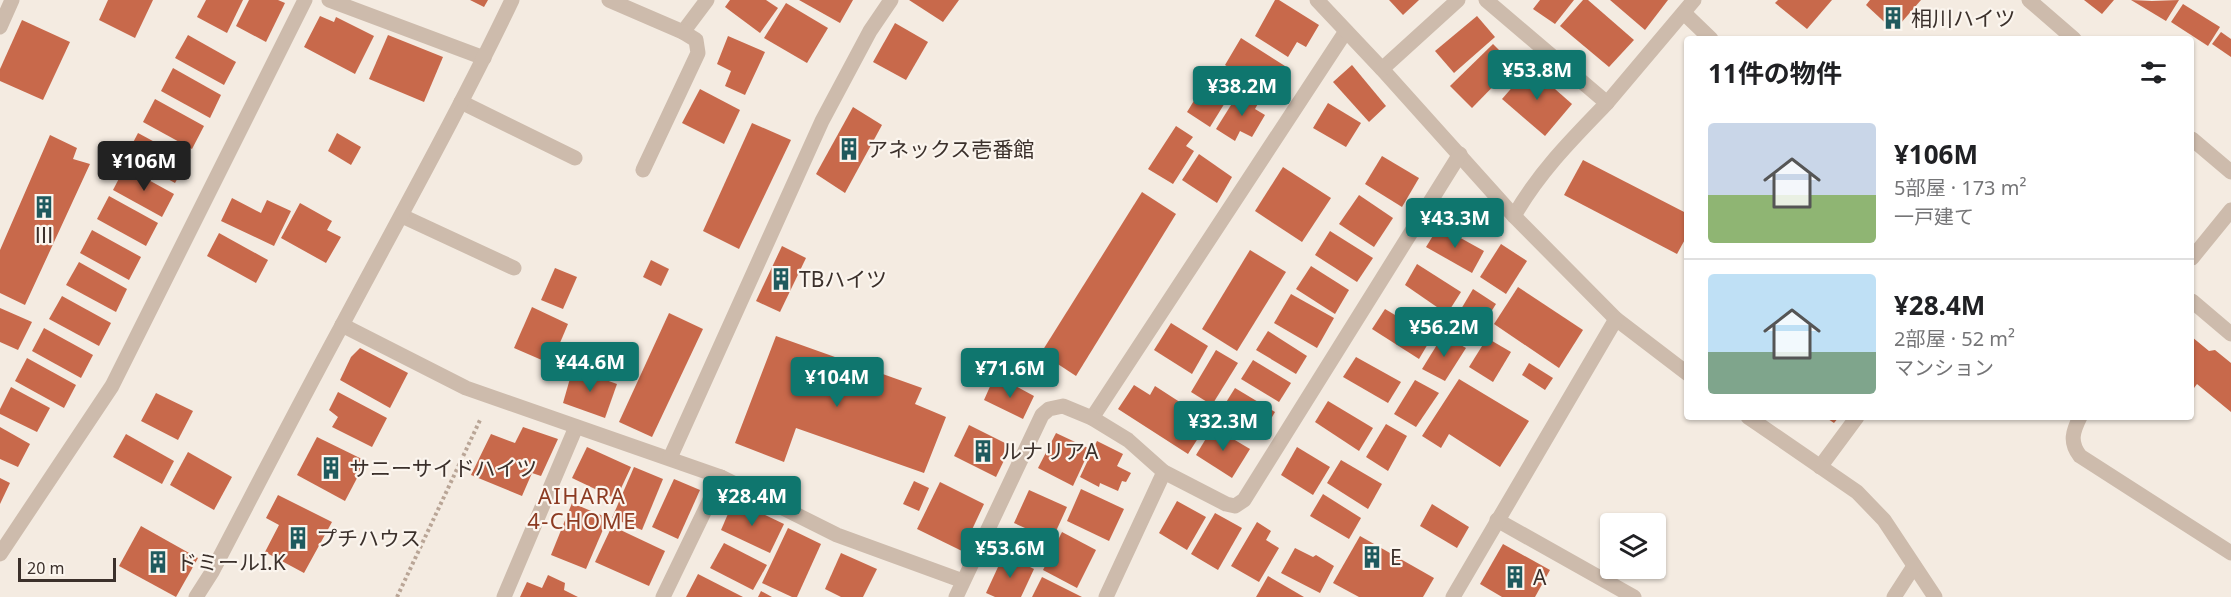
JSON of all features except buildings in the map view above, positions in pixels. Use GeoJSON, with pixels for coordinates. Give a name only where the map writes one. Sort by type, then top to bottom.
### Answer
{"type":"FeatureCollection","features":[{"type":"Feature","properties":{"kind":"street"},"geometry":{"type":"LineString","coordinates":[[0,27],[12,0]]}},
{"type":"Feature","properties":{"kind":"street"},"geometry":{"type":"LineString","coordinates":[[0,554],[112,386],[305,0]]}},
{"type":"Feature","properties":{"kind":"street"},"geometry":{"type":"LineString","coordinates":[[329,0],[484,58]]}},
{"type":"Feature","properties":{"kind":"street"},"geometry":{"type":"LineString","coordinates":[[196,597],[217,562],[402,216],[512,0]]}},
{"type":"Feature","properties":{"kind":"street"},"geometry":{"type":"LineString","coordinates":[[609,0],[684,32],[696,40],[698,53],[643,170]]}},
{"type":"Feature","properties":{"kind":"street"},"geometry":{"type":"LineString","coordinates":[[684,32],[707,0]]}},
{"type":"Feature","properties":{"kind":"street"},"geometry":{"type":"LineString","coordinates":[[670,458],[822,120],[865,40],[891,0]]}},
{"type":"Feature","properties":{"kind":"street"},"geometry":{"type":"LineString","coordinates":[[1317,0],[1460,154],[1514,216],[1616,320],[1684,371]]}},
{"type":"Feature","properties":{"kind":"street"},"geometry":{"type":"LineString","coordinates":[[1382,69],[1458,0]]}},
{"type":"Feature","properties":{"kind":"street"},"geometry":{"type":"LineString","coordinates":[[1486,0],[1607,103]]}},
{"type":"Feature","properties":{"kind":"street"},"geometry":{"type":"LineString","coordinates":[[1514,216],[1529,189],[1541,174],[1607,103],[1694,0]]}},
{"type":"Feature","properties":{"kind":"street"},"geometry":{"type":"LineString","coordinates":[[2028,0],[2070,36]]}},
{"type":"Feature","properties":{"kind":"street"},"geometry":{"type":"LineString","coordinates":[[1684,13],[1709,36]]}},
{"type":"Feature","properties":{"kind":"street"},"geometry":{"type":"LineString","coordinates":[[1092,418],[1346,30]]}},
{"type":"Feature","properties":{"kind":"street"},"geometry":{"type":"LineString","coordinates":[[461,102],[575,158]]}},
{"type":"Feature","properties":{"kind":"street"},"geometry":{"type":"LineString","coordinates":[[2194,141],[2231,172]]}},
{"type":"Feature","properties":{"kind":"street"},"geometry":{"type":"LineString","coordinates":[[956,597],[1042,415],[1049,409],[1063,406],[1092,418],[1128,440],[1164,472],[1226,504],[1235,506],[1244,500],[1460,154]]}},
{"type":"Feature","properties":{"kind":"street"},"geometry":{"type":"LineString","coordinates":[[2194,256],[2231,210]]}},
{"type":"Feature","properties":{"kind":"street"},"geometry":{"type":"LineString","coordinates":[[402,216],[514,268]]}},
{"type":"Feature","properties":{"kind":"street"},"geometry":{"type":"LineString","coordinates":[[2194,303],[2231,334]]}},
{"type":"Feature","properties":{"kind":"street"},"geometry":{"type":"LineString","coordinates":[[1453,597],[1616,320]]}},
{"type":"Feature","properties":{"kind":"street"},"geometry":{"type":"LineString","coordinates":[[342,325],[466,388],[721,477],[837,535],[963,581]]}},
{"type":"Feature","properties":{"kind":"street"},"geometry":{"type":"LineString","coordinates":[[1752,420],[1857,492],[1884,520],[1935,597]]}},
{"type":"Feature","properties":{"kind":"street"},"geometry":{"type":"LineString","coordinates":[[1820,466],[1855,420]]}},
{"type":"Feature","properties":{"kind":"street"},"geometry":{"type":"LineString","coordinates":[[2079,420],[2073,433],[2073,442],[2080,456],[2231,553]]}},
{"type":"Feature","properties":{"kind":"street"},"geometry":{"type":"LineString","coordinates":[[504,597],[576,427]]}},
{"type":"Feature","properties":{"kind":"street"},"geometry":{"type":"LineString","coordinates":[[1106,597],[1164,472]]}},
{"type":"Feature","properties":{"kind":"street"},"geometry":{"type":"LineString","coordinates":[[663,597],[721,477]]}},
{"type":"Feature","properties":{"kind":"street"},"geometry":{"type":"LineString","coordinates":[[1497,520],[1634,597]]}},
{"type":"Feature","properties":{"kind":"street"},"geometry":{"type":"LineString","coordinates":[[1894,597],[1914,566]]}},
{"type":"Feature","properties":{"kind":"path"},"geometry":{"type":"LineString","coordinates":[[397,597],[491,398]]}},
{"type":"Feature","properties":{"kind":"place","name":"相川ハイツ"},"geometry":{"type":"Point","coordinates":[1893,18]}},
{"type":"Feature","properties":{"kind":"place","name":"アネックス壱番館"},"geometry":{"type":"Point","coordinates":[849,149]}},
{"type":"Feature","properties":{"kind":"place","name":"Ⅲ"},"geometry":{"type":"Point","coordinates":[44,207]}},
{"type":"Feature","properties":{"kind":"place","name":"TBハイツ"},"geometry":{"type":"Point","coordinates":[781,279]}},
{"type":"Feature","properties":{"kind":"place","name":"ルナリアA"},"geometry":{"type":"Point","coordinates":[983,451]}},
{"type":"Feature","properties":{"kind":"place","name":"サニーサイドハイツ"},"geometry":{"type":"Point","coordinates":[331,468]}},
{"type":"Feature","properties":{"kind":"place","name":"プチハウス"},"geometry":{"type":"Point","coordinates":[298,538]}},
{"type":"Feature","properties":{"kind":"place","name":"E"},"geometry":{"type":"Point","coordinates":[1372,557]}},
{"type":"Feature","properties":{"kind":"place","name":"ドミールI.K"},"geometry":{"type":"Point","coordinates":[158,562]}},
{"type":"Feature","properties":{"kind":"place","name":"A"},"geometry":{"type":"Point","coordinates":[1515,577]}},
{"type":"Feature","properties":{"kind":"district","name":"AIHARA 4-CHOME"},"geometry":{"type":"Point","coordinates":[582,508]}}]}
